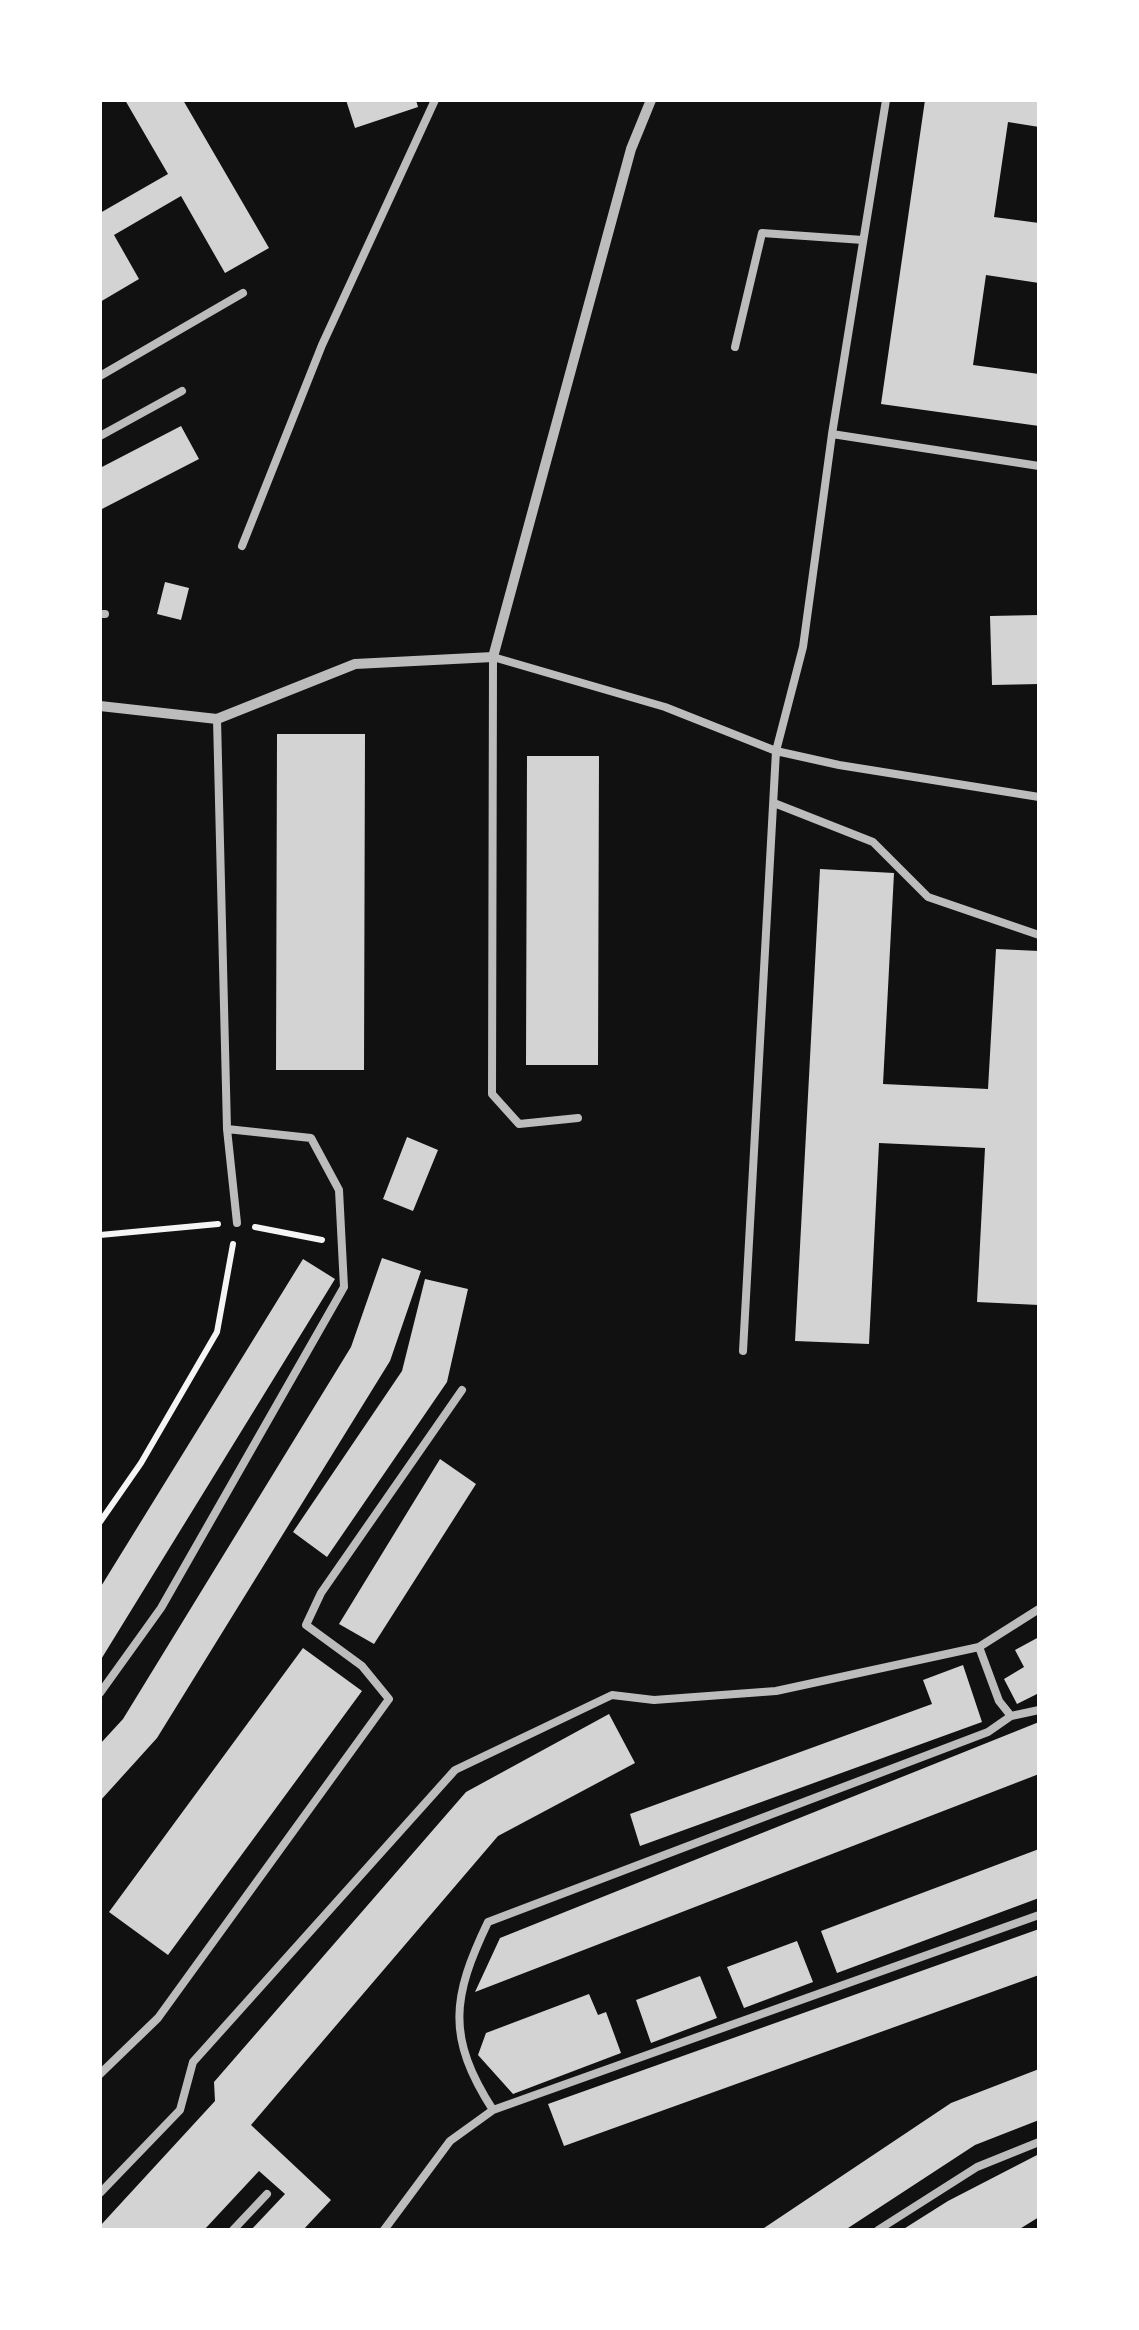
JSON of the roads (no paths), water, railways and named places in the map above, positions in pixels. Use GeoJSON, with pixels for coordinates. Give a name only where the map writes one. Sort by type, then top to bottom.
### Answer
{"type":"FeatureCollection","features":[{"type":"Feature","properties":{"kind":"street"},"geometry":{"type":"LineString","coordinates":[[100,706],[217,720],[356,664],[493,657],[630,150],[650,100]]}},
{"type":"Feature","properties":{"kind":"lane"},"geometry":{"type":"LineString","coordinates":[[242,546],[322,345],[435,100]]}},
{"type":"Feature","properties":{"kind":"lane"},"geometry":{"type":"LineString","coordinates":[[742,1351],[776,750],[803,647],[832,434],[886,100]]}},
{"type":"Feature","properties":{"kind":"lane"},"geometry":{"type":"LineString","coordinates":[[734,347],[762,233],[863,240]]}},
{"type":"Feature","properties":{"kind":"lane"},"geometry":{"type":"LineString","coordinates":[[100,376],[243,293]]}},
{"type":"Feature","properties":{"kind":"lane"},"geometry":{"type":"LineString","coordinates":[[100,436],[182,391]]}},
{"type":"Feature","properties":{"kind":"lane"},"geometry":{"type":"LineString","coordinates":[[832,434],[1039,466]]}},
{"type":"Feature","properties":{"kind":"lane"},"geometry":{"type":"LineString","coordinates":[[578,1118],[519,1124],[492,1094],[493,657],[665,708],[776,750],[857,769],[1039,797]]}},
{"type":"Feature","properties":{"kind":"lane"},"geometry":{"type":"LineString","coordinates":[[217,720],[227,1129],[236,1223]]}},
{"type":"Feature","properties":{"kind":"lane"},"geometry":{"type":"LineString","coordinates":[[774,803],[873,842],[928,897],[1039,935]]}},
{"type":"Feature","properties":{"kind":"lane"},"geometry":{"type":"LineString","coordinates":[[100,1693],[161,1608],[344,1287],[339,1190],[312,1138],[227,1129]]}},
{"type":"Feature","properties":{"kind":"lane"},"geometry":{"type":"LineString","coordinates":[[100,2074],[158,2018],[389,1699],[362,1666],[306,1625],[321,1593],[462,1390]]}},
{"type":"Feature","properties":{"kind":"lane"},"geometry":{"type":"LineString","coordinates":[[100,2193],[180,2110],[194,2062],[455,1770],[612,1695],[654,1700],[776,1691],[978,1647],[1039,1609]]}},
{"type":"Feature","properties":{"kind":"lane"},"geometry":{"type":"LineString","coordinates":[[978,1647],[999,1701],[1011,1716]]}},
{"type":"Feature","properties":{"kind":"lane"},"geometry":{"type":"LineString","coordinates":[[493,2110],[474,2079],[457,2018],[466,1969],[488,1922],[988,1732],[1011,1716],[1039,1710]]}},
{"type":"Feature","properties":{"kind":"lane"},"geometry":{"type":"LineString","coordinates":[[384,2230],[450,2141],[493,2110],[1039,1915]]}},
{"type":"Feature","properties":{"kind":"lane"},"geometry":{"type":"LineString","coordinates":[[878,2230],[977,2167],[1039,2142]]}},
{"type":"Feature","properties":{"kind":"lane"},"geometry":{"type":"LineString","coordinates":[[233,2230],[267,2194]]}}]}
